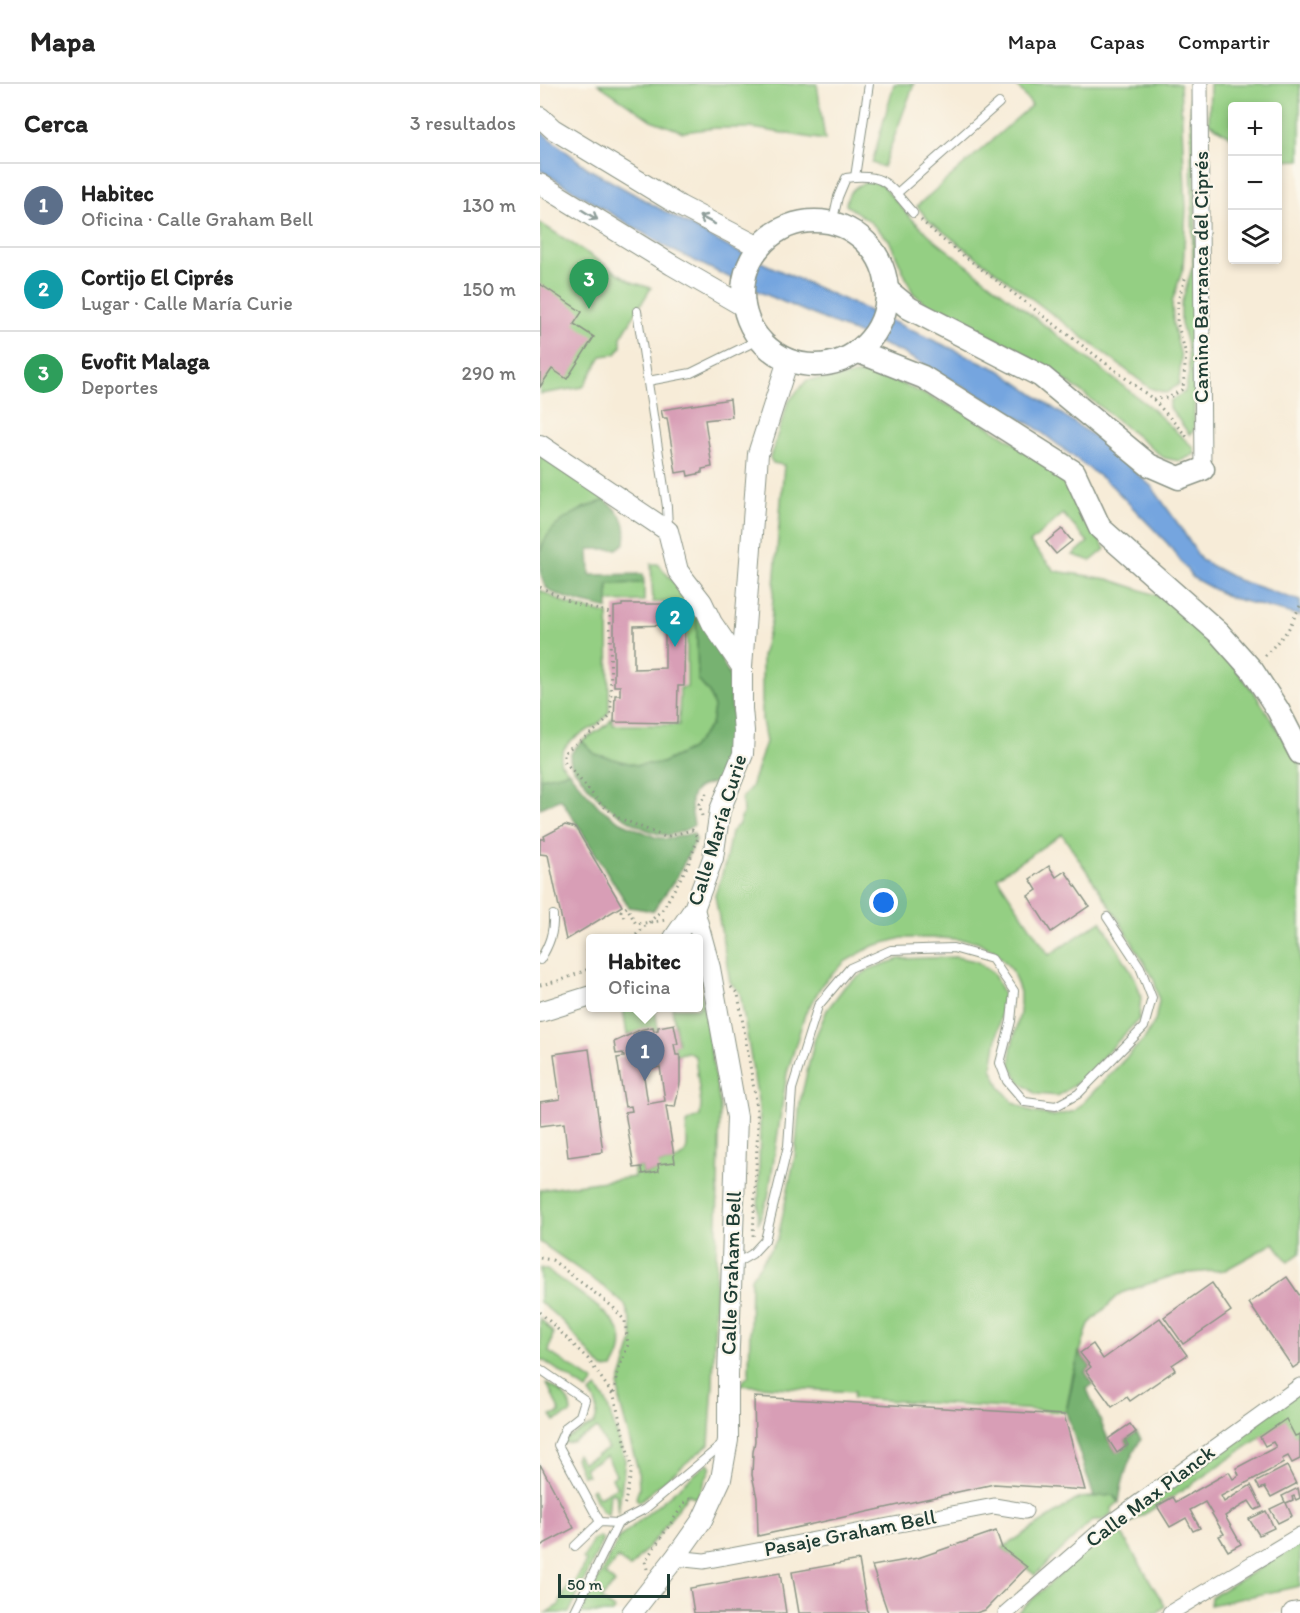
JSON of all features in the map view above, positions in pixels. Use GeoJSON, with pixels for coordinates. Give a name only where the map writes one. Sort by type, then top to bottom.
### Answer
{"type":"FeatureCollection","features":[{"type":"Feature","properties":{"kind":"main road"},"geometry":{"type":"LineString","coordinates":[[801,222],[832,224],[849,230],[868,245],[882,265],[887,290],[884,313],[874,334],[857,351],[836,362],[812,365],[788,360],[767,348],[752,329],[743,306],[743,285],[748,265],[759,247],[778,231],[801,222]]}},
{"type":"Feature","properties":{"kind":"main road"},"geometry":{"type":"LineString","coordinates":[[887,290],[909,308],[1041,376],[1149,465],[1179,478],[1203,459]]}},
{"type":"Feature","properties":{"kind":"main road"},"geometry":{"type":"LineString","coordinates":[[857,351],[923,377],[1074,472],[1101,528],[1219,633],[1252,670],[1278,710],[1300,753]]}},
{"type":"Feature","properties":{"kind":"street","name":"Camino Barranca del Ciprés"},"geometry":{"type":"LineString","coordinates":[[1200,84],[1203,459]]}},
{"type":"Feature","properties":{"kind":"street"},"geometry":{"type":"LineString","coordinates":[[540,117],[553,129],[680,206],[759,247]]}},
{"type":"Feature","properties":{"kind":"street"},"geometry":{"type":"LineString","coordinates":[[540,184],[743,306]]}},
{"type":"Feature","properties":{"kind":"street","name":"Calle María Curie"},"geometry":{"type":"LineString","coordinates":[[677,934],[694,909],[713,858],[720,810],[743,754],[742,667],[758,454],[788,360]]}},
{"type":"Feature","properties":{"kind":"street"},"geometry":{"type":"LineString","coordinates":[[540,445],[668,531],[678,571],[702,602],[712,623],[742,667]]}},
{"type":"Feature","properties":{"kind":"street","name":"Calle Graham Bell"},"geometry":{"type":"LineString","coordinates":[[694,909],[701,934]]}},
{"type":"Feature","properties":{"kind":"street","name":"Calle Graham Bell"},"geometry":{"type":"LineString","coordinates":[[632,1613],[702,1520],[721,1479],[728,1440],[728,1375],[737,1117],[710,968],[703,942]]}},
{"type":"Feature","properties":{"kind":"street"},"geometry":{"type":"LineString","coordinates":[[541,1009],[586,997]]}},
{"type":"Feature","properties":{"kind":"street","name":"Calle Max Planck"},"geometry":{"type":"LineString","coordinates":[[1006,1613],[1106,1526],[1300,1386]]}},
{"type":"Feature","properties":{"kind":"street","name":"Pasaje Graham Bell"},"geometry":{"type":"LineString","coordinates":[[675,1558],[704,1561],[994,1506],[1025,1511]]}},
{"type":"Feature","properties":{"kind":"street"},"geometry":{"type":"LineString","coordinates":[[1170,1613],[1300,1535]]}},
{"type":"Feature","properties":{"kind":"street"},"geometry":{"type":"LineString","coordinates":[[1293,1613],[1300,1612]]}},
{"type":"Feature","properties":{"kind":"lane"},"geometry":{"type":"LineString","coordinates":[[855,177],[869,84]]}},
{"type":"Feature","properties":{"kind":"lane"},"geometry":{"type":"LineString","coordinates":[[896,194],[999,103]]}},
{"type":"Feature","properties":{"kind":"lane"},"geometry":{"type":"LineString","coordinates":[[832,224],[838,197],[846,178],[867,175],[883,179],[913,213]]}},
{"type":"Feature","properties":{"kind":"lane"},"geometry":{"type":"LineString","coordinates":[[637,311],[667,507],[668,531]]}},
{"type":"Feature","properties":{"kind":"lane"},"geometry":{"type":"LineString","coordinates":[[648,381],[691,373],[760,339]]}},
{"type":"Feature","properties":{"kind":"lane"},"geometry":{"type":"LineString","coordinates":[[540,960],[554,929],[553,915]]}},
{"type":"Feature","properties":{"kind":"lane"},"geometry":{"type":"LineString","coordinates":[[732,1266],[752,1254],[765,1240],[788,1146],[792,1089],[818,1006],[850,968],[891,950],[953,948],[992,959],[1014,991],[1011,1021],[1000,1063],[1007,1081],[1025,1102],[1056,1106],[1078,1094],[1144,1027],[1152,998],[1140,967],[1107,917]]}},
{"type":"Feature","properties":{"kind":"lane"},"geometry":{"type":"LineString","coordinates":[[540,1369],[585,1400],[580,1416],[566,1426],[558,1445],[600,1522]]}},
{"type":"Feature","properties":{"kind":"lane"},"geometry":{"type":"LineString","coordinates":[[575,1545],[600,1522],[618,1523],[645,1509],[728,1440]]}},
{"type":"Feature","properties":{"kind":"lane"},"geometry":{"type":"LineString","coordinates":[[574,1613],[618,1523]]}},
{"type":"Feature","properties":{"kind":"path"},"geometry":{"type":"LineString","coordinates":[[913,213],[943,240],[1153,399],[1188,438],[1203,459]]}},
{"type":"Feature","properties":{"kind":"path"},"geometry":{"type":"LineString","coordinates":[[1153,399],[1168,398],[1183,389],[1186,354],[1177,322],[1178,300],[1188,267]]}},
{"type":"Feature","properties":{"kind":"path"},"geometry":{"type":"LineString","coordinates":[[540,587],[573,603],[610,613],[611,714],[606,723],[578,740],[564,753],[564,761],[600,803],[619,818],[664,837],[692,830],[698,838],[688,865],[663,909],[638,934]]}},
{"type":"Feature","properties":{"kind":"path"},"geometry":{"type":"LineString","coordinates":[[1252,670],[1288,630],[1300,606]]}},
{"type":"Feature","properties":{"kind":"path"},"geometry":{"type":"LineString","coordinates":[[624,917],[621,911],[627,908],[636,924],[667,919],[673,934]]}},
{"type":"Feature","properties":{"kind":"path"},"geometry":{"type":"LineString","coordinates":[[540,985],[562,980],[586,970]]}},
{"type":"Feature","properties":{"kind":"path"},"geometry":{"type":"LineString","coordinates":[[540,1258],[552,1260],[613,1307],[625,1321],[628,1345],[617,1374],[614,1396]]}},
{"type":"Feature","properties":{"kind":"path"},"geometry":{"type":"LineString","coordinates":[[540,1312],[588,1359],[614,1396],[632,1469],[618,1523]]}},
{"type":"Feature","properties":{"kind":"green space"},"geometry":{"type":"Polygon","coordinates":[[[598,84],[817,84],[825,140],[752,128],[715,128],[683,132],[651,120],[598,84]]]}},
{"type":"Feature","properties":{"kind":"green space"},"geometry":{"type":"Polygon","coordinates":[[[894,84],[914,84],[883,167],[872,163],[894,84]]]}},
{"type":"Feature","properties":{"kind":"green space"},"geometry":{"type":"Polygon","coordinates":[[[1015,84],[1180,84],[1186,208],[1183,268],[1172,302],[1173,324],[1181,357],[1179,384],[1166,393],[1150,388],[929,221],[917,206],[1032,105],[1015,84]]]}},
{"type":"Feature","properties":{"kind":"green space"},"geometry":{"type":"Polygon","coordinates":[[[1190,84],[1195,84],[1196,292],[1194,430],[1190,435],[1170,408],[1170,401],[1185,392],[1189,373],[1188,348],[1181,324],[1181,305],[1193,265],[1190,84]]]}},
{"type":"Feature","properties":{"kind":"green space"},"geometry":{"type":"Polygon","coordinates":[[[1210,84],[1300,84],[1300,160],[1282,161],[1282,102],[1228,102],[1228,135],[1209,123],[1210,84]]]}},
{"type":"Feature","properties":{"kind":"green space"},"geometry":{"type":"Polygon","coordinates":[[[870,181],[881,184],[909,216],[937,242],[1150,407],[1194,448],[1195,454],[1180,461],[1164,458],[1078,389],[1016,349],[931,308],[913,293],[889,240],[868,220],[846,205],[848,195],[854,189],[870,181]]]}},
{"type":"Feature","properties":{"kind":"green space"},"geometry":{"type":"Polygon","coordinates":[[[540,223],[632,282],[651,288],[621,337],[621,347],[616,354],[602,356],[583,387],[540,394],[540,223]]]}},
{"type":"Feature","properties":{"kind":"green space"},"geometry":{"type":"Polygon","coordinates":[[[876,372],[972,416],[1064,474],[1105,549],[1091,561],[1073,555],[1088,542],[1063,514],[1030,543],[1055,571],[1108,579],[1165,598],[1187,615],[1227,658],[1256,695],[1300,765],[1300,1253],[1288,1262],[1274,1243],[1225,1270],[1178,1274],[1121,1293],[1089,1324],[1073,1374],[1066,1412],[853,1398],[854,1392],[739,1385],[749,1375],[751,1278],[778,1238],[795,1156],[800,1102],[815,1038],[827,1010],[845,986],[870,969],[899,959],[956,957],[976,961],[993,973],[1004,995],[992,1068],[1000,1087],[1013,1102],[1031,1112],[1054,1116],[1075,1111],[1145,1038],[1155,1021],[1159,1001],[1154,979],[1114,912],[1062,834],[997,877],[1049,955],[1101,921],[1135,978],[1141,996],[1139,1019],[1081,1080],[1058,1096],[1036,1094],[1020,1082],[1011,1066],[1011,1049],[1020,1013],[1020,992],[1012,970],[995,951],[976,941],[942,938],[902,938],[873,946],[846,961],[823,983],[805,1014],[787,1073],[768,1198],[758,1224],[760,1122],[758,1101],[740,993],[730,982],[715,895],[725,865],[731,832],[739,824],[743,813],[742,798],[751,787],[766,742],[762,720],[762,656],[771,622],[784,465],[773,463],[770,458],[788,402],[807,380],[876,372]]]}},
{"type":"Feature","properties":{"kind":"green space"},"geometry":{"type":"Polygon","coordinates":[[[540,454],[606,500],[583,508],[543,543],[540,556],[540,454]]]}},
{"type":"Feature","properties":{"kind":"green space"},"geometry":{"type":"Polygon","coordinates":[[[606,500],[623,519],[626,529],[625,543],[617,549],[589,549],[590,575],[643,574],[644,583],[608,584],[608,609],[551,592],[543,582],[540,564],[542,548],[553,529],[572,514],[606,500]]]}},
{"type":"Feature","properties":{"kind":"green space"},"geometry":{"type":"Polygon","coordinates":[[[651,564],[658,564],[692,603],[653,602],[651,564]]]}},
{"type":"Feature","properties":{"kind":"green space"},"geometry":{"type":"Polygon","coordinates":[[[644,583],[644,601],[608,602],[607,584],[644,583]]]}},
{"type":"Feature","properties":{"kind":"green space"},"geometry":{"type":"Polygon","coordinates":[[[540,590],[567,604],[608,614],[609,711],[597,725],[567,744],[560,762],[569,772],[540,778],[540,590]]]}},
{"type":"Feature","properties":{"kind":"green space"},"geometry":{"type":"Polygon","coordinates":[[[687,607],[696,607],[698,680],[709,693],[714,707],[711,725],[691,749],[662,763],[636,765],[594,754],[582,741],[607,725],[612,718],[613,725],[679,725],[680,688],[687,687],[687,607]]]}},
{"type":"Feature","properties":{"kind":"green space"},"geometry":{"type":"Polygon","coordinates":[[[696,607],[730,677],[733,690],[731,701],[736,741],[735,756],[724,781],[705,785],[694,792],[691,807],[694,825],[675,834],[660,834],[623,817],[593,793],[573,768],[570,756],[582,741],[595,754],[636,765],[662,763],[691,749],[711,725],[714,707],[709,693],[698,680],[696,607]]]}},
{"type":"Feature","properties":{"kind":"green space"},"geometry":{"type":"Polygon","coordinates":[[[569,772],[599,807],[619,821],[655,837],[666,839],[693,833],[696,839],[677,877],[653,911],[629,907],[561,799],[540,808],[540,778],[569,772]]]}},
{"type":"Feature","properties":{"kind":"green space"},"geometry":{"type":"Polygon","coordinates":[[[703,1003],[720,1106],[713,1385],[709,1444],[639,1502],[636,1498],[639,1488],[638,1470],[620,1404],[619,1386],[633,1340],[631,1322],[625,1305],[604,1287],[540,1242],[540,1190],[634,1177],[634,1168],[642,1167],[643,1174],[658,1171],[658,1164],[682,1157],[687,1148],[686,1123],[700,1116],[701,1105],[695,1056],[687,1052],[676,1055],[674,1044],[678,1043],[673,1012],[703,1012],[703,1003]]]}},
{"type":"Feature","properties":{"kind":"green space"},"geometry":{"type":"Polygon","coordinates":[[[624,1012],[656,1012],[658,1030],[654,1031],[650,1028],[627,1035],[624,1012]]]}},
{"type":"Feature","properties":{"kind":"green space"},"geometry":{"type":"Polygon","coordinates":[[[540,1268],[547,1270],[601,1309],[615,1324],[621,1335],[622,1346],[613,1368],[603,1369],[563,1322],[540,1302],[540,1268]]]}},
{"type":"Feature","properties":{"kind":"green space"},"geometry":{"type":"Polygon","coordinates":[[[540,1318],[553,1333],[549,1352],[594,1382],[587,1390],[540,1358],[540,1318]]]}},
{"type":"Feature","properties":{"kind":"green space"},"geometry":{"type":"Polygon","coordinates":[[[1079,1352],[1091,1367],[1085,1372],[1093,1384],[1087,1389],[1108,1439],[1116,1452],[1128,1445],[1125,1440],[1136,1432],[1141,1439],[1126,1469],[1119,1502],[1113,1495],[1094,1497],[1066,1412],[1079,1352]]]}},
{"type":"Feature","properties":{"kind":"green space"},"geometry":{"type":"Polygon","coordinates":[[[547,1383],[564,1395],[569,1402],[571,1413],[555,1421],[551,1416],[560,1413],[547,1383]]]}},
{"type":"Feature","properties":{"kind":"green space"},"geometry":{"type":"Polygon","coordinates":[[[597,1388],[606,1401],[625,1460],[618,1514],[616,1494],[610,1494],[608,1515],[602,1511],[591,1490],[593,1488],[599,1497],[617,1487],[612,1478],[616,1475],[607,1456],[584,1468],[588,1475],[582,1475],[575,1458],[577,1454],[582,1463],[608,1449],[597,1429],[572,1442],[565,1443],[565,1439],[594,1424],[597,1408],[590,1393],[597,1388]]]}},
{"type":"Feature","properties":{"kind":"green space"},"geometry":{"type":"Polygon","coordinates":[[[1300,1391],[1300,1434],[1295,1436],[1283,1422],[1173,1497],[1119,1529],[1165,1606],[1157,1613],[1017,1613],[1104,1535],[1112,1534],[1118,1529],[1116,1525],[1300,1391]]]}},
{"type":"Feature","properties":{"kind":"green space"},"geometry":{"type":"Polygon","coordinates":[[[708,1463],[711,1467],[697,1499],[688,1494],[658,1536],[630,1568],[618,1558],[605,1574],[615,1583],[601,1599],[615,1610],[613,1613],[581,1613],[619,1538],[708,1463]]]}},
{"type":"Feature","properties":{"kind":"green space"},"geometry":{"type":"Polygon","coordinates":[[[1113,1495],[1119,1502],[1112,1508],[1112,1513],[1103,1520],[1093,1520],[1035,1575],[1002,1548],[1079,1498],[1113,1495]]]}},
{"type":"Feature","properties":{"kind":"green space"},"geometry":{"type":"Polygon","coordinates":[[[600,1537],[603,1540],[569,1613],[546,1613],[559,1605],[569,1583],[573,1585],[586,1561],[583,1559],[593,1540],[600,1537]]]}},
{"type":"Feature","properties":{"kind":"green space"},"geometry":{"type":"Polygon","coordinates":[[[1300,1544],[1300,1586],[1210,1605],[1211,1597],[1300,1544]]]}},
{"type":"Feature","properties":{"kind":"water"},"geometry":{"type":"Polygon","coordinates":[[[540,131],[589,169],[730,248],[999,370],[1099,440],[1152,487],[1201,560],[1238,580],[1300,601],[1300,616],[1228,597],[1193,578],[1168,544],[1112,486],[1032,425],[903,353],[760,292],[668,248],[540,170],[540,131]]]}},
{"type":"Feature","properties":{"kind":"building"},"geometry":{"type":"Polygon","coordinates":[[[540,284],[582,312],[574,324],[594,337],[567,379],[552,369],[540,387],[540,284]]]}},
{"type":"Feature","properties":{"kind":"building"},"geometry":{"type":"Polygon","coordinates":[[[730,399],[732,417],[705,420],[712,467],[702,469],[702,473],[688,476],[687,471],[676,473],[667,418],[663,418],[661,410],[730,399]]]}},
{"type":"Feature","properties":{"kind":"building"},"geometry":{"type":"Polygon","coordinates":[[[1062,529],[1072,541],[1056,554],[1046,542],[1062,529]]]}},
{"type":"Feature","properties":{"kind":"building"},"geometry":{"type":"Polygon","coordinates":[[[622,604],[676,604],[677,607],[685,607],[684,686],[678,686],[677,723],[614,722],[615,695],[620,695],[620,686],[614,686],[614,607],[622,606],[622,604]],[[665,625],[634,626],[634,669],[665,668],[665,625]]]}},
{"type":"Feature","properties":{"kind":"building"},"geometry":{"type":"Polygon","coordinates":[[[565,825],[576,828],[622,906],[566,940],[548,855],[540,854],[540,839],[545,839],[544,836],[565,825]]]}},
{"type":"Feature","properties":{"kind":"building"},"geometry":{"type":"Polygon","coordinates":[[[1049,866],[1056,877],[1065,871],[1089,906],[1051,932],[1028,896],[1037,890],[1030,879],[1049,866]]]}},
{"type":"Feature","properties":{"kind":"building"},"geometry":{"type":"Polygon","coordinates":[[[674,1024],[678,1044],[674,1044],[676,1055],[680,1055],[680,1083],[675,1107],[666,1106],[675,1162],[658,1164],[659,1171],[643,1174],[642,1167],[634,1168],[625,1112],[632,1111],[631,1106],[625,1107],[617,1058],[624,1057],[623,1053],[616,1054],[614,1042],[640,1030],[653,1027],[654,1031],[658,1030],[658,1027],[674,1024]],[[660,1067],[643,1070],[648,1104],[665,1101],[660,1067]]]}},
{"type":"Feature","properties":{"kind":"building"},"geometry":{"type":"Polygon","coordinates":[[[589,1049],[603,1152],[568,1157],[564,1123],[540,1126],[540,1102],[560,1099],[554,1054],[589,1049]]]}},
{"type":"Feature","properties":{"kind":"building"},"geometry":{"type":"Polygon","coordinates":[[[1287,1277],[1300,1296],[1300,1363],[1293,1368],[1249,1303],[1287,1277]]]}},
{"type":"Feature","properties":{"kind":"building"},"geometry":{"type":"Polygon","coordinates":[[[1212,1283],[1231,1311],[1183,1344],[1164,1317],[1212,1283]]]}},
{"type":"Feature","properties":{"kind":"building"},"geometry":{"type":"Polygon","coordinates":[[[1160,1318],[1187,1355],[1172,1365],[1175,1370],[1130,1401],[1127,1397],[1112,1407],[1086,1371],[1091,1367],[1080,1353],[1093,1344],[1103,1359],[1160,1318]]]}},
{"type":"Feature","properties":{"kind":"building"},"geometry":{"type":"Polygon","coordinates":[[[754,1397],[1064,1415],[1085,1490],[994,1484],[758,1536],[757,1498],[752,1475],[755,1441],[754,1397]]]}},
{"type":"Feature","properties":{"kind":"building"},"geometry":{"type":"Polygon","coordinates":[[[1286,1419],[1295,1436],[1300,1434],[1300,1459],[1292,1463],[1288,1456],[1282,1459],[1284,1463],[1221,1496],[1224,1502],[1251,1485],[1262,1507],[1255,1510],[1249,1501],[1225,1516],[1241,1544],[1228,1551],[1219,1536],[1224,1534],[1205,1502],[1190,1510],[1200,1528],[1193,1531],[1186,1518],[1170,1527],[1157,1506],[1173,1497],[1176,1502],[1229,1472],[1233,1479],[1239,1475],[1236,1468],[1276,1447],[1273,1442],[1265,1446],[1260,1437],[1286,1419]]]}},
{"type":"Feature","properties":{"kind":"building"},"geometry":{"type":"Polygon","coordinates":[[[1130,1424],[1136,1432],[1125,1440],[1128,1445],[1117,1453],[1108,1439],[1130,1424]]]}},
{"type":"Feature","properties":{"kind":"building"},"geometry":{"type":"Polygon","coordinates":[[[540,1464],[574,1528],[540,1546],[540,1464]]]}},
{"type":"Feature","properties":{"kind":"building"},"geometry":{"type":"Polygon","coordinates":[[[1287,1466],[1296,1484],[1271,1497],[1265,1487],[1260,1489],[1256,1482],[1287,1466]]]}},
{"type":"Feature","properties":{"kind":"building"},"geometry":{"type":"Polygon","coordinates":[[[1298,1488],[1300,1498],[1296,1500],[1294,1496],[1293,1500],[1286,1503],[1292,1516],[1278,1523],[1270,1509],[1285,1502],[1282,1496],[1298,1488]]]}},
{"type":"Feature","properties":{"kind":"building"},"geometry":{"type":"Polygon","coordinates":[[[1266,1511],[1274,1528],[1259,1535],[1249,1519],[1266,1511]]]}},
{"type":"Feature","properties":{"kind":"building"},"geometry":{"type":"Polygon","coordinates":[[[996,1531],[1002,1548],[1027,1567],[985,1610],[976,1613],[888,1613],[872,1566],[918,1558],[996,1531]]]}},
{"type":"Feature","properties":{"kind":"building"},"geometry":{"type":"Polygon","coordinates":[[[859,1560],[868,1613],[799,1613],[792,1572],[859,1560]]]}},
{"type":"Feature","properties":{"kind":"building"},"geometry":{"type":"Polygon","coordinates":[[[780,1573],[786,1613],[694,1613],[690,1588],[780,1573]]]}},
{"type":"Feature","properties":{"kind":"place","name":"Evofit Malaga"},"geometry":{"type":"Point","coordinates":[589,309]}},
{"type":"Feature","properties":{"kind":"place","name":"Cortijo El Ciprés"},"geometry":{"type":"Point","coordinates":[675,647]}},
{"type":"Feature","properties":{"kind":"place","name":"Habitec"},"geometry":{"type":"Point","coordinates":[645,1081]}}]}
